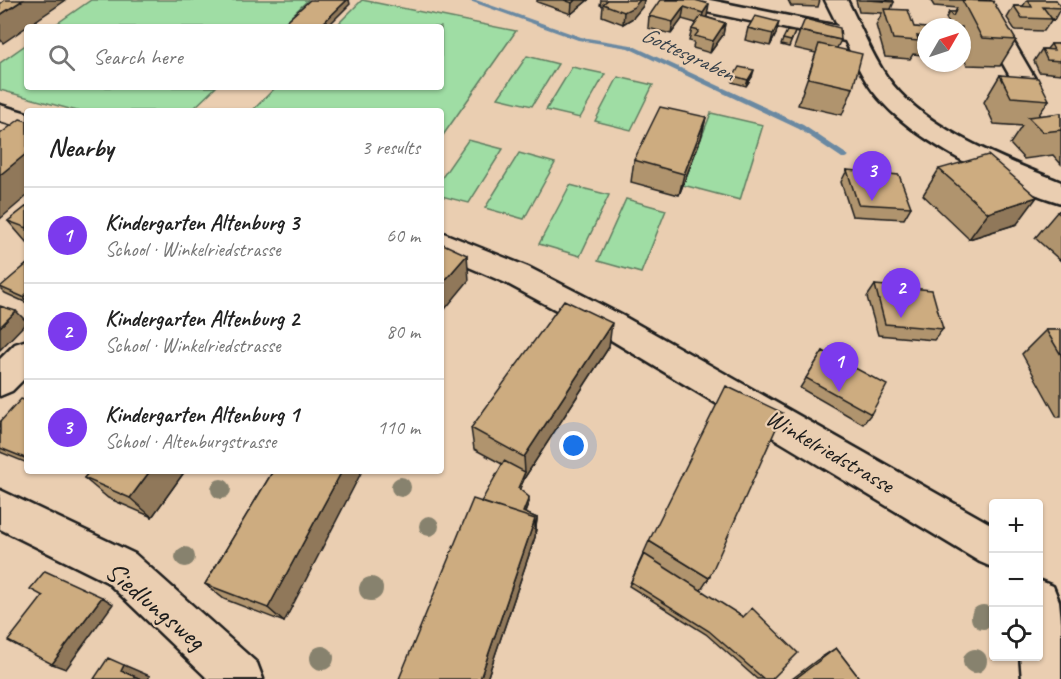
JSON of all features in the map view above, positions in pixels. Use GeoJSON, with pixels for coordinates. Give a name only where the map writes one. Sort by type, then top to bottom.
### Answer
{"type":"FeatureCollection","features":[{"type":"Feature","properties":{"kind":"street"},"geometry":{"type":"LineString","coordinates":[[678,0],[822,31],[852,34]]}},
{"type":"Feature","properties":{"kind":"street"},"geometry":{"type":"LineString","coordinates":[[836,0],[883,89],[913,116],[981,159],[1061,193]]}},
{"type":"Feature","properties":{"kind":"street"},"geometry":{"type":"LineString","coordinates":[[978,0],[1029,89]]}},
{"type":"Feature","properties":{"kind":"street"},"geometry":{"type":"LineString","coordinates":[[0,113],[24,120]]}},
{"type":"Feature","properties":{"kind":"street","name":"Winkelriedstrasse"},"geometry":{"type":"LineString","coordinates":[[444,244],[517,275],[612,325],[989,546]]}},
{"type":"Feature","properties":{"kind":"street"},"geometry":{"type":"LineString","coordinates":[[0,381],[24,357]]}},
{"type":"Feature","properties":{"kind":"street","name":"Siedlungsweg"},"geometry":{"type":"LineString","coordinates":[[0,509],[121,568],[241,679]]}},
{"type":"Feature","properties":{"kind":"street"},"geometry":{"type":"LineString","coordinates":[[1043,598],[1061,589]]}},
{"type":"Feature","properties":{"kind":"street"},"geometry":{"type":"LineString","coordinates":[[1039,607],[1044,679]]}},
{"type":"Feature","properties":{"kind":"green space"},"geometry":{"type":"Polygon","coordinates":[[[91,0],[308,0],[283,24],[56,24],[91,0]]]}},
{"type":"Feature","properties":{"kind":"green space"},"geometry":{"type":"Polygon","coordinates":[[[362,0],[516,31],[444,134],[444,108],[255,108],[273,90],[444,90],[444,24],[338,24],[362,0]]]}},
{"type":"Feature","properties":{"kind":"green space"},"geometry":{"type":"Polygon","coordinates":[[[24,46],[24,90],[213,90],[194,108],[66,108],[0,90],[0,63],[24,46]]]}},
{"type":"Feature","properties":{"kind":"green space"},"geometry":{"type":"Polygon","coordinates":[[[527,56],[558,64],[532,106],[498,98],[527,56]]]}},
{"type":"Feature","properties":{"kind":"green space"},"geometry":{"type":"Polygon","coordinates":[[[572,67],[605,74],[580,118],[546,110],[572,67]]]}},
{"type":"Feature","properties":{"kind":"green space"},"geometry":{"type":"Polygon","coordinates":[[[618,77],[653,85],[631,130],[595,121],[618,77]]]}},
{"type":"Feature","properties":{"kind":"green space"},"geometry":{"type":"Polygon","coordinates":[[[711,113],[763,125],[740,200],[683,185],[711,113]]]}},
{"type":"Feature","properties":{"kind":"green space"},"geometry":{"type":"Polygon","coordinates":[[[468,140],[503,149],[469,203],[444,197],[444,175],[468,140]]]}},
{"type":"Feature","properties":{"kind":"green space"},"geometry":{"type":"Polygon","coordinates":[[[519,153],[555,163],[524,219],[485,208],[519,153]]]}},
{"type":"Feature","properties":{"kind":"green space"},"geometry":{"type":"Polygon","coordinates":[[[570,185],[609,195],[580,256],[539,244],[570,185]]]}},
{"type":"Feature","properties":{"kind":"green space"},"geometry":{"type":"Polygon","coordinates":[[[626,199],[666,210],[641,273],[598,261],[626,199]]]}},
{"type":"Feature","properties":{"kind":"building"},"geometry":{"type":"Polygon","coordinates":[[[5,0],[23,0],[0,15],[0,4],[5,0]]]}},
{"type":"Feature","properties":{"kind":"building"},"geometry":{"type":"Polygon","coordinates":[[[310,0],[347,0],[322,24],[283,24],[310,0]]]}},
{"type":"Feature","properties":{"kind":"building"},"geometry":{"type":"Polygon","coordinates":[[[608,0],[640,0],[634,7],[624,12],[603,4],[608,0]]]}},
{"type":"Feature","properties":{"kind":"building"},"geometry":{"type":"Polygon","coordinates":[[[660,0],[695,0],[709,4],[703,13],[684,7],[673,22],[649,16],[660,0]]]}},
{"type":"Feature","properties":{"kind":"building"},"geometry":{"type":"Polygon","coordinates":[[[867,0],[893,0],[894,2],[867,0]]]}},
{"type":"Feature","properties":{"kind":"building"},"geometry":{"type":"Polygon","coordinates":[[[962,0],[993,1],[1016,40],[982,38],[962,0]]]}},
{"type":"Feature","properties":{"kind":"building"},"geometry":{"type":"Polygon","coordinates":[[[1028,0],[1056,0],[1061,8],[1043,7],[1052,19],[1022,18],[1014,6],[1032,7],[1028,0]]]}},
{"type":"Feature","properties":{"kind":"building"},"geometry":{"type":"Polygon","coordinates":[[[884,9],[908,10],[914,27],[917,27],[917,41],[893,39],[884,9]]]}},
{"type":"Feature","properties":{"kind":"building"},"geometry":{"type":"Polygon","coordinates":[[[701,16],[725,23],[713,41],[695,36],[699,31],[692,29],[701,16]]]}},
{"type":"Feature","properties":{"kind":"building"},"geometry":{"type":"Polygon","coordinates":[[[755,16],[779,22],[773,34],[748,28],[755,16]]]}},
{"type":"Feature","properties":{"kind":"building"},"geometry":{"type":"Polygon","coordinates":[[[805,19],[840,28],[841,40],[800,31],[805,19]]]}},
{"type":"Feature","properties":{"kind":"building"},"geometry":{"type":"Polygon","coordinates":[[[787,31],[795,32],[791,41],[783,39],[787,31]]]}},
{"type":"Feature","properties":{"kind":"building"},"geometry":{"type":"Polygon","coordinates":[[[819,44],[862,54],[853,88],[808,78],[819,44]]]}},
{"type":"Feature","properties":{"kind":"building"},"geometry":{"type":"Polygon","coordinates":[[[1051,44],[1061,44],[1061,61],[1047,60],[1042,49],[1054,50],[1051,44]]]}},
{"type":"Feature","properties":{"kind":"building"},"geometry":{"type":"Polygon","coordinates":[[[739,67],[754,70],[748,80],[734,76],[739,67]]]}},
{"type":"Feature","properties":{"kind":"building"},"geometry":{"type":"Polygon","coordinates":[[[1000,75],[1038,78],[1049,100],[1011,97],[1000,75]]]}},
{"type":"Feature","properties":{"kind":"building"},"geometry":{"type":"Polygon","coordinates":[[[660,107],[706,117],[684,174],[634,160],[660,107]]]}},
{"type":"Feature","properties":{"kind":"building"},"geometry":{"type":"Polygon","coordinates":[[[1061,113],[1061,130],[1043,132],[1028,117],[1061,113]]]}},
{"type":"Feature","properties":{"kind":"building"},"geometry":{"type":"Polygon","coordinates":[[[20,119],[24,120],[24,155],[0,175],[0,134],[20,119]]]}},
{"type":"Feature","properties":{"kind":"building"},"geometry":{"type":"Polygon","coordinates":[[[988,155],[1037,197],[988,213],[939,169],[988,155]]]}},
{"type":"Feature","properties":{"kind":"building"},"geometry":{"type":"Polygon","coordinates":[[[847,170],[899,175],[911,207],[858,204],[847,170]]]}},
{"type":"Feature","properties":{"kind":"building"},"geometry":{"type":"Polygon","coordinates":[[[24,208],[24,227],[8,221],[24,208]]]}},
{"type":"Feature","properties":{"kind":"building"},"geometry":{"type":"Polygon","coordinates":[[[444,244],[467,255],[444,282],[444,244]]]}},
{"type":"Feature","properties":{"kind":"building"},"geometry":{"type":"Polygon","coordinates":[[[24,267],[23,297],[0,287],[24,267]]]}},
{"type":"Feature","properties":{"kind":"building"},"geometry":{"type":"Polygon","coordinates":[[[875,285],[932,290],[943,329],[885,324],[875,285]]]}},
{"type":"Feature","properties":{"kind":"building"},"geometry":{"type":"Polygon","coordinates":[[[564,300],[612,323],[524,457],[471,428],[564,300]]]}},
{"type":"Feature","properties":{"kind":"building"},"geometry":{"type":"Polygon","coordinates":[[[0,306],[16,311],[0,327],[0,306]]]}},
{"type":"Feature","properties":{"kind":"building"},"geometry":{"type":"Polygon","coordinates":[[[1046,330],[1061,330],[1061,355],[1046,330]]]}},
{"type":"Feature","properties":{"kind":"building"},"geometry":{"type":"Polygon","coordinates":[[[823,351],[887,385],[871,414],[806,378],[823,351]]]}},
{"type":"Feature","properties":{"kind":"building"},"geometry":{"type":"Polygon","coordinates":[[[726,386],[783,413],[709,578],[649,541],[726,386]]]}},
{"type":"Feature","properties":{"kind":"building"},"geometry":{"type":"Polygon","coordinates":[[[21,399],[24,400],[24,458],[0,448],[0,422],[21,399]]]}},
{"type":"Feature","properties":{"kind":"building"},"geometry":{"type":"Polygon","coordinates":[[[504,461],[525,472],[518,488],[529,497],[523,512],[537,518],[535,533],[535,519],[481,502],[504,461]]]}},
{"type":"Feature","properties":{"kind":"building"},"geometry":{"type":"Polygon","coordinates":[[[87,474],[148,474],[130,498],[84,478],[87,474]]]}},
{"type":"Feature","properties":{"kind":"building"},"geometry":{"type":"Polygon","coordinates":[[[271,474],[340,474],[268,608],[205,584],[271,474]]]}},
{"type":"Feature","properties":{"kind":"building"},"geometry":{"type":"Polygon","coordinates":[[[473,499],[535,519],[480,679],[399,679],[473,499]]]}},
{"type":"Feature","properties":{"kind":"building"},"geometry":{"type":"Polygon","coordinates":[[[644,554],[743,617],[752,608],[798,653],[772,679],[764,679],[709,631],[631,582],[644,554]]]}},
{"type":"Feature","properties":{"kind":"building"},"geometry":{"type":"Polygon","coordinates":[[[45,571],[102,597],[52,664],[8,641],[43,596],[30,589],[45,571]]]}},
{"type":"Feature","properties":{"kind":"building"},"geometry":{"type":"Polygon","coordinates":[[[836,648],[860,679],[795,679],[836,648]]]}},
{"type":"Feature","properties":{"kind":"building"},"geometry":{"type":"Polygon","coordinates":[[[108,658],[124,665],[121,671],[141,679],[94,679],[108,658]]]}},
{"type":"Feature","properties":{"kind":"waterway","name":"Gottesgraben"},"geometry":{"type":"LineString","coordinates":[[470,0],[580,39],[629,46],[801,127],[845,156]]}},
{"type":"Feature","properties":{"kind":"place","name":"Kindergarten Altenburg 1"},"geometry":{"type":"Point","coordinates":[872,201]}},
{"type":"Feature","properties":{"kind":"place","name":"Kindergarten Altenburg 2"},"geometry":{"type":"Point","coordinates":[901,318]}},
{"type":"Feature","properties":{"kind":"place","name":"Kindergarten Altenburg 3"},"geometry":{"type":"Point","coordinates":[839,392]}}]}
